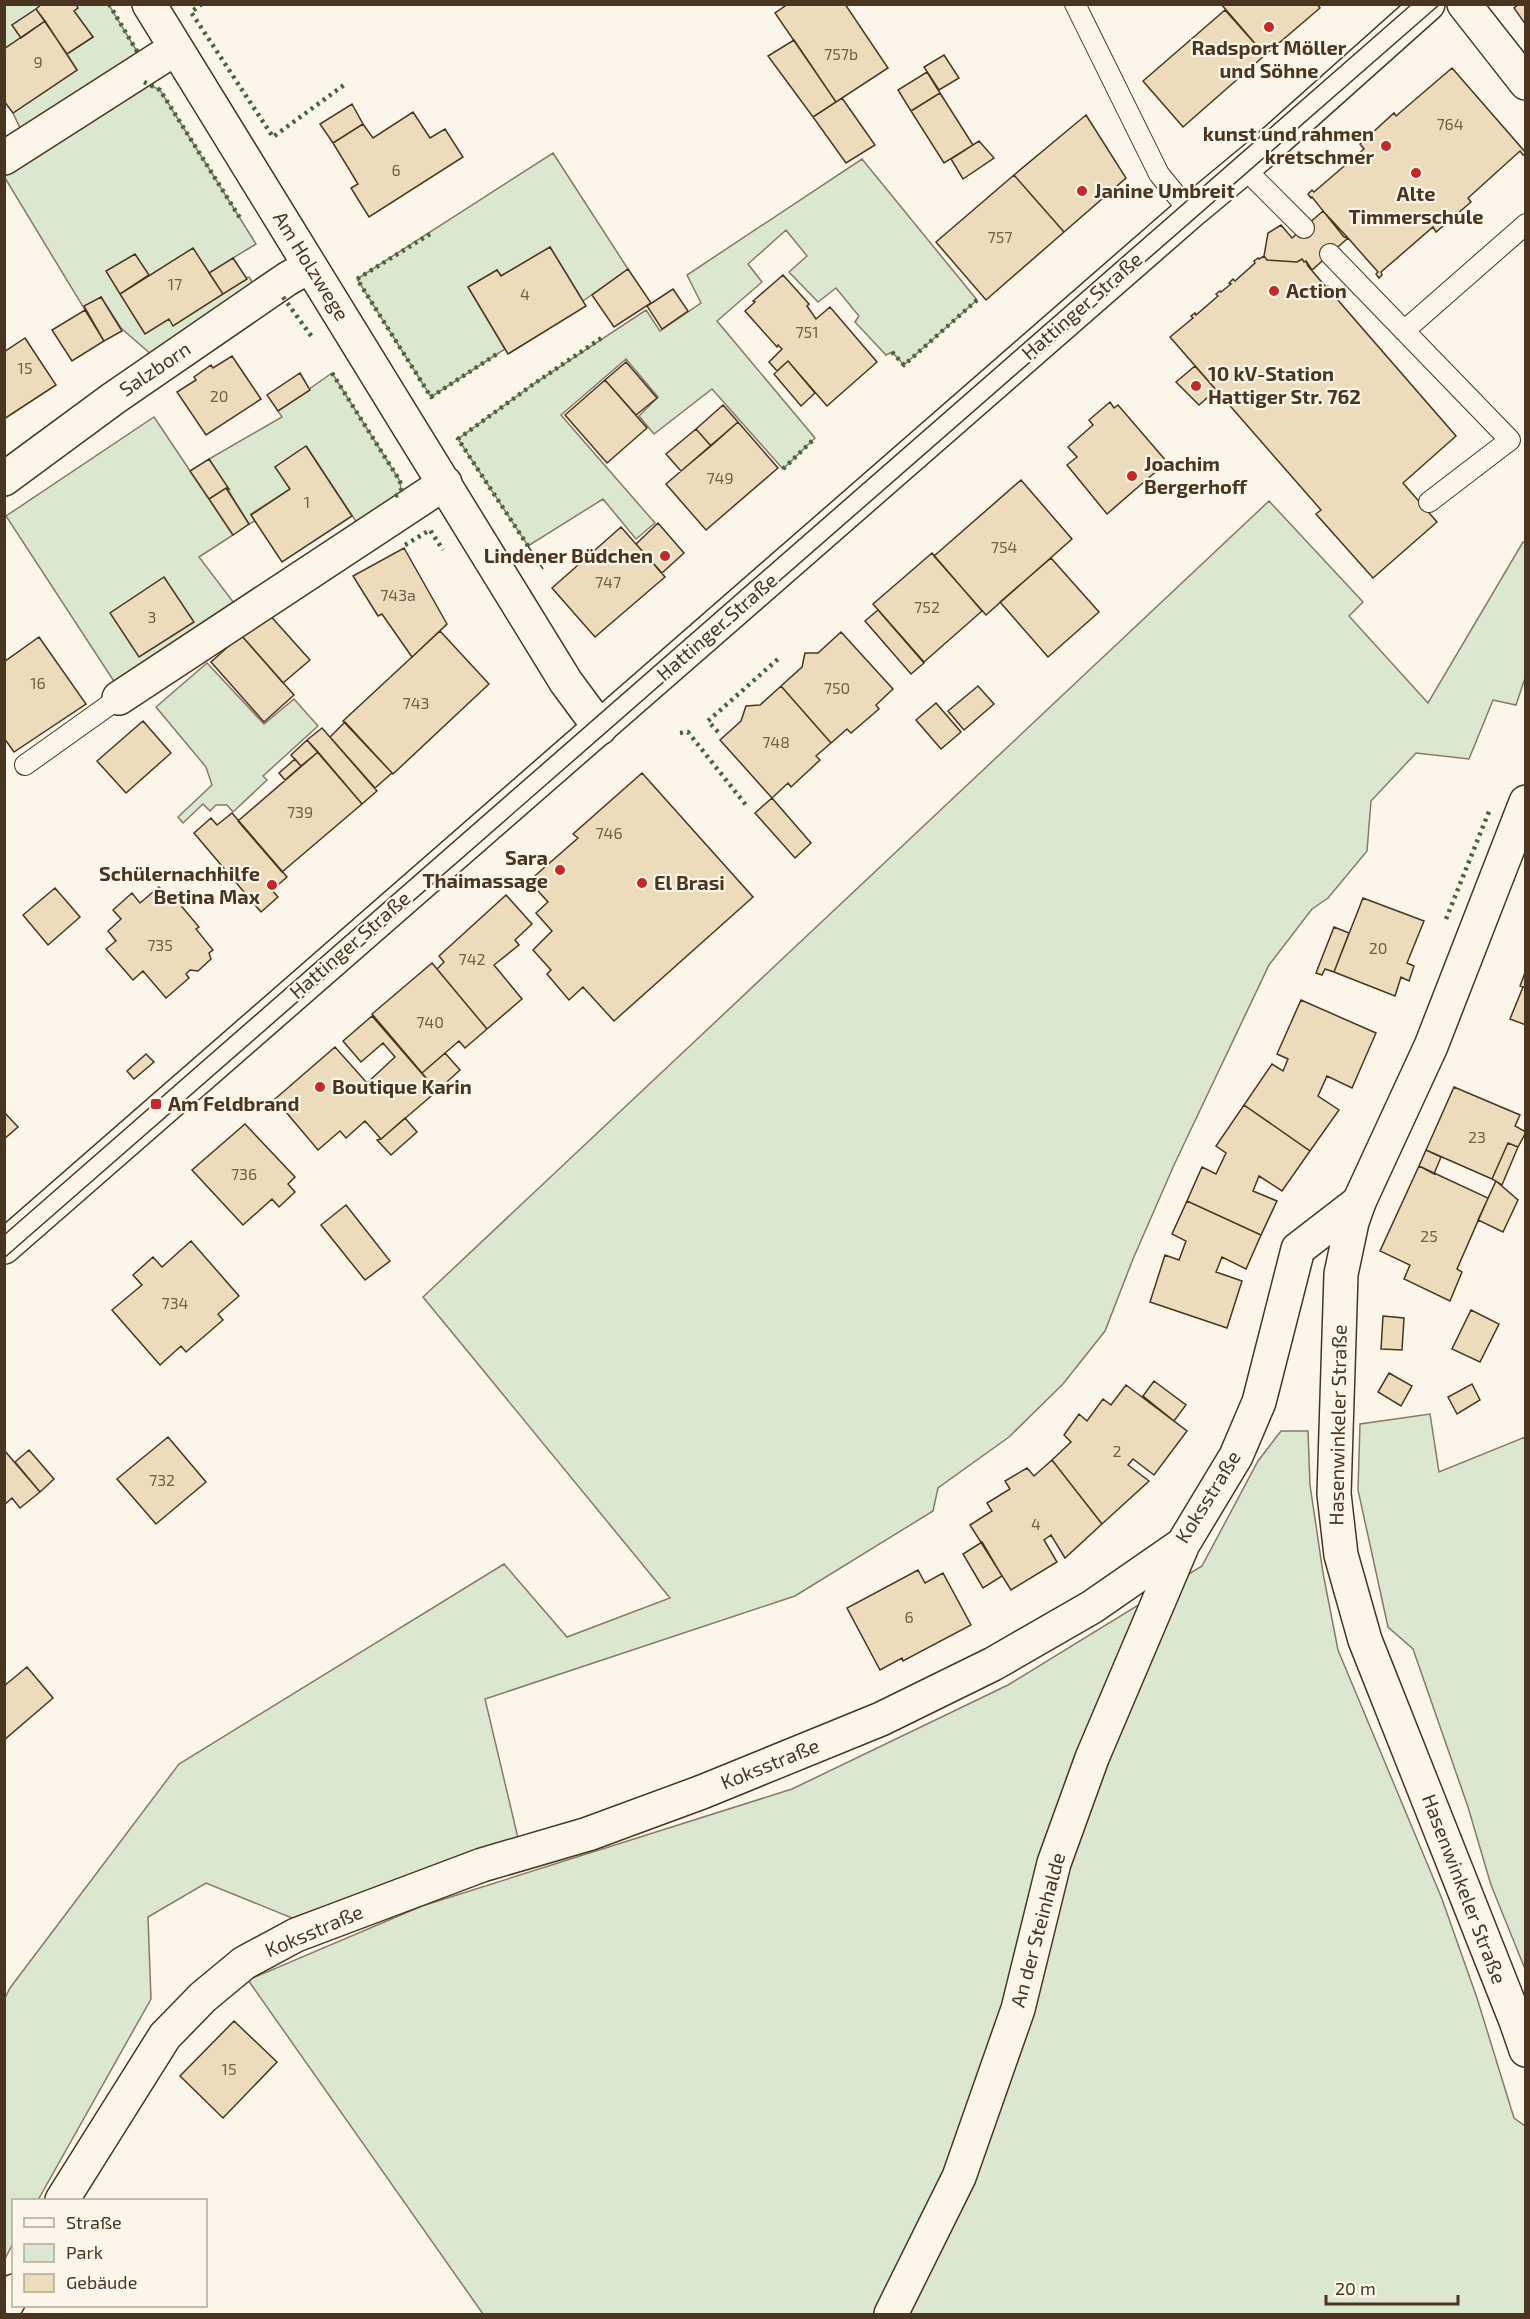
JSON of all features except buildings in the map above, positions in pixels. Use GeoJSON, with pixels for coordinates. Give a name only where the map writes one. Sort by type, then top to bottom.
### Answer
{"type":"FeatureCollection","features":[{"type":"Feature","properties":{"kind":"street","name":"Am Holzwege"},"geometry":{"type":"LineString","coordinates":[[149,4],[566,682],[600,728]]}},
{"type":"Feature","properties":{"kind":"street","name":"Hattinger Straße"},"geometry":{"type":"LineString","coordinates":[[4,1247],[1190,212],[1244,168],[1428,4]]}},
{"type":"Feature","properties":{"kind":"street"},"geometry":{"type":"LineString","coordinates":[[1464,4],[1526,83]]}},
{"type":"Feature","properties":{"kind":"street"},"geometry":{"type":"LineString","coordinates":[[4,158],[176,48]]}},
{"type":"Feature","properties":{"kind":"street","name":"Salzborn"},"geometry":{"type":"LineString","coordinates":[[4,479],[114,398],[287,279],[310,266]]}},
{"type":"Feature","properties":{"kind":"street"},"geometry":{"type":"LineString","coordinates":[[119,698],[445,483]]}},
{"type":"Feature","properties":{"kind":"street","name":"Hasenwinkeler Straße"},"geometry":{"type":"LineString","coordinates":[[1526,802],[1431,1046],[1359,1202],[1352,1222],[1341,1274],[1334,1494],[1341,1555],[1365,1640],[1526,2050]]}},
{"type":"Feature","properties":{"kind":"street","name":"Koksstraße"},"geometry":{"type":"LineString","coordinates":[[63,2199],[165,2036],[203,1997],[244,1963],[296,1935],[482,1865],[588,1834],[702,1792],[881,1719],[993,1664],[1092,1607],[1183,1544],[1236,1456],[1259,1402],[1298,1249],[1359,1202]]}},
{"type":"Feature","properties":{"kind":"street","name":"An der Steinhalde"},"geometry":{"type":"LineString","coordinates":[[891,2314],[959,2177],[1018,2009],[1054,1863],[1092,1758],[1183,1544]]}},
{"type":"Feature","properties":{"kind":"street"},"geometry":{"type":"LineString","coordinates":[[4,2309],[12,2295]]}},
{"type":"Feature","properties":{"kind":"lane"},"geometry":{"type":"LineString","coordinates":[[1075,4],[1160,174],[1190,212]]}},
{"type":"Feature","properties":{"kind":"lane"},"geometry":{"type":"LineString","coordinates":[[1244,168],[1304,228]]}},
{"type":"Feature","properties":{"kind":"lane"},"geometry":{"type":"LineString","coordinates":[[1404,330],[1526,224]]}},
{"type":"Feature","properties":{"kind":"lane"},"geometry":{"type":"LineString","coordinates":[[1330,254],[1510,440],[1429,502]]}},
{"type":"Feature","properties":{"kind":"lane"},"geometry":{"type":"LineString","coordinates":[[25,765],[119,698]]}},
{"type":"Feature","properties":{"kind":"green space"},"geometry":{"type":"Polygon","coordinates":[[[5,5],[47,5],[12,25],[21,38],[5,49],[5,5]]]}},
{"type":"Feature","properties":{"kind":"green space"},"geometry":{"type":"Polygon","coordinates":[[[76,5],[109,5],[138,53],[23,134],[13,113],[77,70],[67,54],[93,37],[74,11],[76,5]]]}},
{"type":"Feature","properties":{"kind":"green space"},"geometry":{"type":"Polygon","coordinates":[[[144,82],[160,90],[256,244],[233,258],[245,278],[249,277],[255,286],[153,356],[121,328],[101,297],[85,310],[5,178],[5,175],[144,82]]]}},
{"type":"Feature","properties":{"kind":"green space"},"geometry":{"type":"Polygon","coordinates":[[[553,153],[628,269],[583,301],[550,247],[501,276],[497,270],[468,287],[505,349],[431,397],[357,279],[553,153]]]}},
{"type":"Feature","properties":{"kind":"green space"},"geometry":{"type":"Polygon","coordinates":[[[862,159],[977,300],[904,365],[892,352],[886,355],[855,322],[859,316],[836,288],[818,302],[789,272],[807,256],[786,230],[748,264],[762,282],[717,321],[815,438],[783,469],[712,389],[654,434],[639,416],[658,397],[626,359],[561,415],[655,523],[636,539],[603,499],[528,546],[458,439],[535,383],[646,310],[660,331],[701,303],[687,275],[862,159]]]}},
{"type":"Feature","properties":{"kind":"green space"},"geometry":{"type":"Polygon","coordinates":[[[332,373],[400,481],[399,495],[357,523],[307,447],[276,467],[290,489],[251,514],[255,521],[249,524],[209,459],[282,417],[278,411],[332,373]]]}},
{"type":"Feature","properties":{"kind":"green space"},"geometry":{"type":"Polygon","coordinates":[[[154,417],[233,535],[199,557],[237,607],[117,686],[6,516],[154,417]]]}},
{"type":"Feature","properties":{"kind":"green space"},"geometry":{"type":"Polygon","coordinates":[[[1269,501],[1363,602],[1349,616],[1428,703],[1523,542],[1525,543],[1525,678],[1516,705],[1493,700],[1469,759],[1416,753],[1371,801],[1367,851],[1328,898],[1312,909],[1269,965],[1174,1165],[1105,1331],[1063,1384],[1009,1437],[938,1488],[933,1511],[795,1596],[485,1699],[518,1838],[292,1918],[206,1883],[148,1917],[151,1999],[39,2199],[12,2199],[12,2245],[5,2259],[5,1998],[10,1988],[179,1764],[504,1564],[567,1637],[670,1598],[423,1297],[1269,501]]]}},
{"type":"Feature","properties":{"kind":"green space"},"geometry":{"type":"Polygon","coordinates":[[[207,663],[264,724],[294,699],[318,726],[263,776],[267,780],[233,812],[227,805],[216,805],[210,811],[203,804],[183,823],[178,817],[212,785],[206,767],[156,707],[207,663]]]}},
{"type":"Feature","properties":{"kind":"green space"},"geometry":{"type":"Polygon","coordinates":[[[1430,1414],[1439,1472],[1525,1437],[1525,1969],[1491,1885],[1468,1807],[1413,1649],[1388,1627],[1358,1490],[1360,1424],[1430,1414]]]}},
{"type":"Feature","properties":{"kind":"green space"},"geometry":{"type":"Polygon","coordinates":[[[1281,1431],[1308,1431],[1310,1485],[1323,1573],[1338,1650],[1442,1899],[1477,1998],[1514,2118],[1525,2126],[1525,2314],[483,2314],[248,1980],[422,1906],[792,1789],[1008,1685],[1202,1566],[1258,1461],[1281,1431]]]}},
{"type":"Feature","properties":{"kind":"tram line"},"geometry":{"type":"LineString","coordinates":[[4,1235],[1412,4]]}},
{"type":"Feature","properties":{"kind":"tram line"},"geometry":{"type":"LineString","coordinates":[[4,1258],[1440,4]]}},
{"type":"Feature","properties":{"kind":"hedge"},"geometry":{"type":"LineString","coordinates":[[109,4],[138,53]]}},
{"type":"Feature","properties":{"kind":"hedge"},"geometry":{"type":"LineString","coordinates":[[202,4],[191,12],[273,137],[344,85]]}},
{"type":"Feature","properties":{"kind":"hedge"},"geometry":{"type":"LineString","coordinates":[[144,82],[160,90],[240,218]]}},
{"type":"Feature","properties":{"kind":"hedge"},"geometry":{"type":"LineString","coordinates":[[430,234],[357,279],[431,397],[500,352]]}},
{"type":"Feature","properties":{"kind":"hedge"},"geometry":{"type":"LineString","coordinates":[[283,297],[312,337]]}},
{"type":"Feature","properties":{"kind":"hedge"},"geometry":{"type":"LineString","coordinates":[[892,352],[904,365],[977,300]]}},
{"type":"Feature","properties":{"kind":"hedge"},"geometry":{"type":"LineString","coordinates":[[528,546],[458,439],[603,337]]}},
{"type":"Feature","properties":{"kind":"hedge"},"geometry":{"type":"LineString","coordinates":[[332,373],[400,481],[401,490],[395,497]]}},
{"type":"Feature","properties":{"kind":"hedge"},"geometry":{"type":"LineString","coordinates":[[783,469],[815,438]]}},
{"type":"Feature","properties":{"kind":"hedge"},"geometry":{"type":"LineString","coordinates":[[405,545],[430,530],[443,550]]}},
{"type":"Feature","properties":{"kind":"hedge"},"geometry":{"type":"LineString","coordinates":[[718,732],[708,721],[778,659]]}},
{"type":"Feature","properties":{"kind":"hedge"},"geometry":{"type":"LineString","coordinates":[[680,733],[688,732],[746,805]]}},
{"type":"Feature","properties":{"kind":"hedge"},"geometry":{"type":"LineString","coordinates":[[1446,919],[1490,809]]}},
{"type":"Feature","properties":{"kind":"fence"},"geometry":{"type":"LineString","coordinates":[[528,546],[543,569]]}},
{"type":"Feature","properties":{"kind":"place","name":"Radsport Möller und Söhne"},"geometry":{"type":"Point","coordinates":[1269,27]}},
{"type":"Feature","properties":{"kind":"place","name":"kunst und rahmen kretschmer"},"geometry":{"type":"Point","coordinates":[1386,146]}},
{"type":"Feature","properties":{"kind":"place","name":"Alte Timmerschule"},"geometry":{"type":"Point","coordinates":[1416,173]}},
{"type":"Feature","properties":{"kind":"place","name":"Janine Umbreit"},"geometry":{"type":"Point","coordinates":[1082,191]}},
{"type":"Feature","properties":{"kind":"place","name":"Action"},"geometry":{"type":"Point","coordinates":[1274,291]}},
{"type":"Feature","properties":{"kind":"place","name":"10 kV-Station Hattiger Str. 762"},"geometry":{"type":"Point","coordinates":[1196,386]}},
{"type":"Feature","properties":{"kind":"place","name":"Joachim Bergerhoff"},"geometry":{"type":"Point","coordinates":[1132,476]}},
{"type":"Feature","properties":{"kind":"place","name":"Lindener Büdchen"},"geometry":{"type":"Point","coordinates":[665,556]}},
{"type":"Feature","properties":{"kind":"place","name":"Sara Thaimassage"},"geometry":{"type":"Point","coordinates":[560,870]}},
{"type":"Feature","properties":{"kind":"place","name":"El Brasi"},"geometry":{"type":"Point","coordinates":[642,883]}},
{"type":"Feature","properties":{"kind":"place","name":"Schülernachhilfe Betina Max"},"geometry":{"type":"Point","coordinates":[272,885]}},
{"type":"Feature","properties":{"kind":"place","name":"Boutique Karin"},"geometry":{"type":"Point","coordinates":[320,1087]}},
{"type":"Feature","properties":{"kind":"place","name":"Am Feldbrand"},"geometry":{"type":"Point","coordinates":[156,1104]}}]}
